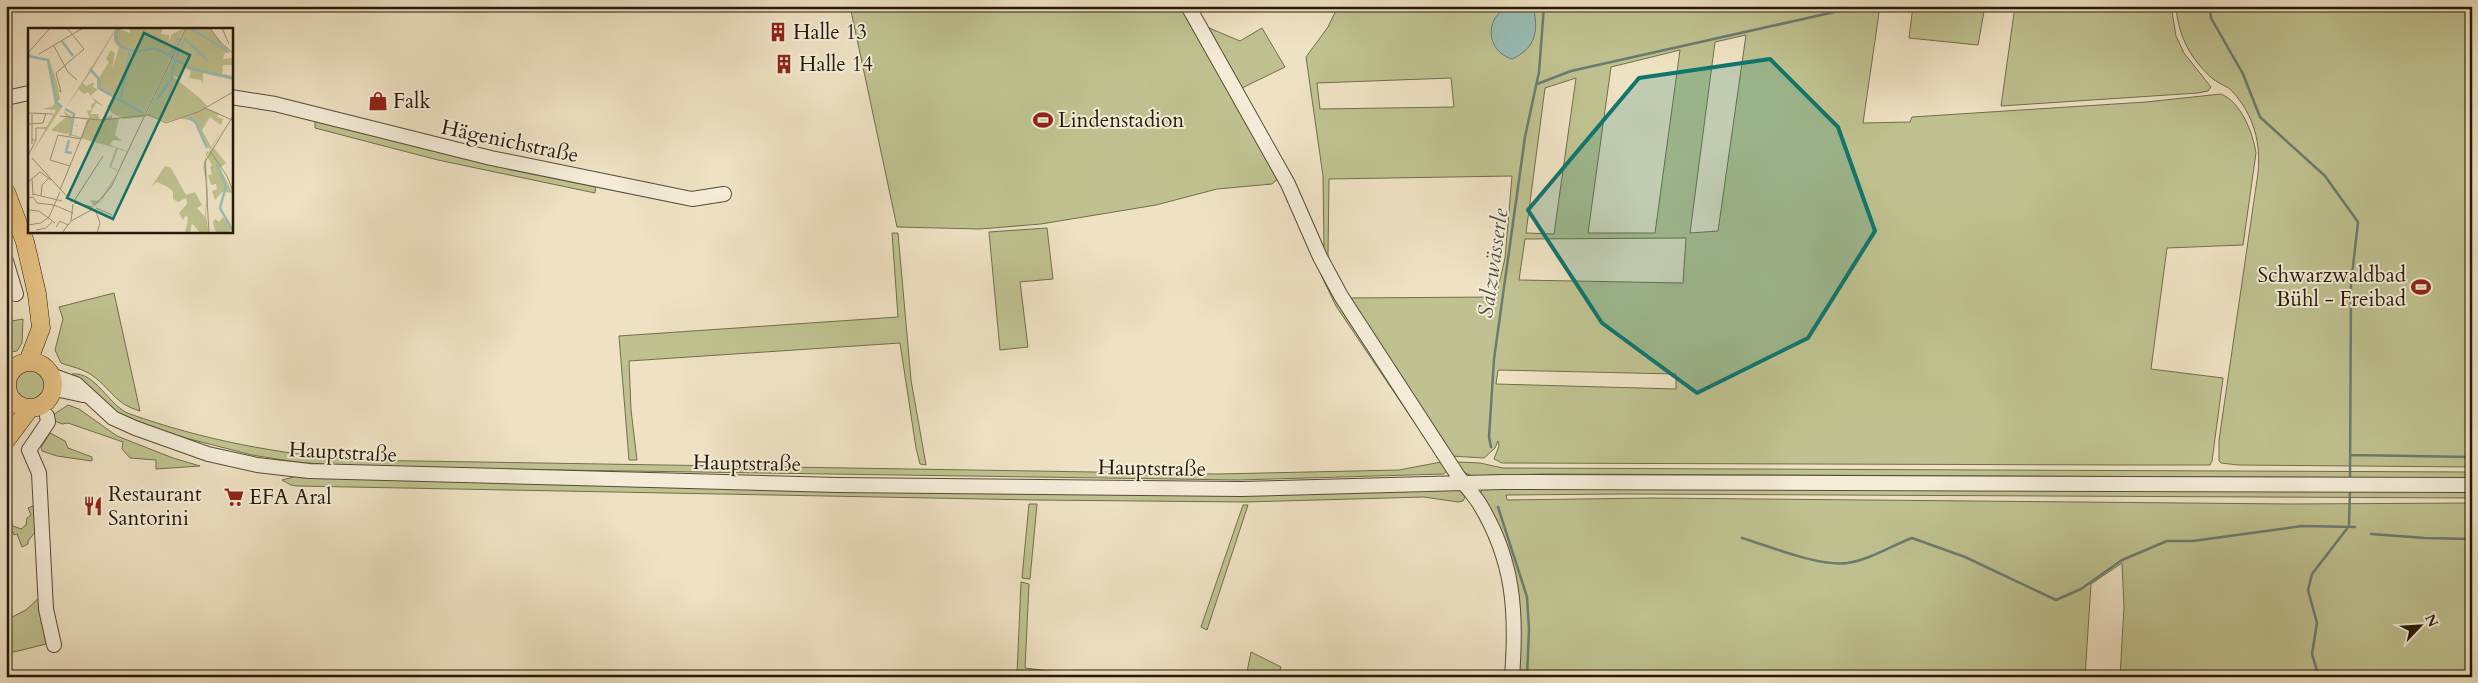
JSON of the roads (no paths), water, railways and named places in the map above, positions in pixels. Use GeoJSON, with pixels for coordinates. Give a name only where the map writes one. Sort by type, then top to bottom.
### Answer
{"type":"FeatureCollection","features":[{"type":"Feature","properties":{"kind":"main road"},"geometry":{"type":"LineString","coordinates":[[6,192],[32,267],[44,339],[26,373],[10,396],[23,405],[43,404],[26,373]]}},
{"type":"Feature","properties":{"kind":"main road"},"geometry":{"type":"LineString","coordinates":[[6,440],[23,405]]}},
{"type":"Feature","properties":{"kind":"street"},"geometry":{"type":"LineString","coordinates":[[1188,6],[1288,184],[1320,257],[1341,296],[1462,482],[1478,502],[1494,530],[1505,558],[1514,603],[1512,677]]}},
{"type":"Feature","properties":{"kind":"street"},"geometry":{"type":"LineString","coordinates":[[6,98],[28,93]]}},
{"type":"Feature","properties":{"kind":"street","name":"Hägenichstraße"},"geometry":{"type":"LineString","coordinates":[[232,97],[275,104],[491,158],[692,199],[724,194]]}},
{"type":"Feature","properties":{"kind":"street"},"geometry":{"type":"LineString","coordinates":[[6,261],[16,294]]}},
{"type":"Feature","properties":{"kind":"street","name":"Hauptstraße"},"geometry":{"type":"LineString","coordinates":[[26,373],[67,391],[89,397],[113,418],[122,423],[208,454],[257,465],[309,471],[876,485],[1241,489],[1462,482],[2472,485]]}},
{"type":"Feature","properties":{"kind":"street"},"geometry":{"type":"LineString","coordinates":[[47,416],[48,422],[29,450],[39,473],[46,609],[54,645]]}},
{"type":"Feature","properties":{"kind":"water"},"geometry":{"type":"Polygon","coordinates":[[[1510,6],[1533,6],[1536,23],[1534,38],[1531,44],[1520,55],[1512,59],[1503,55],[1497,49],[1491,33],[1496,17],[1510,6]]]}},
{"type":"Feature","properties":{"kind":"waterway","name":"Salzwässerle"},"geometry":{"type":"LineString","coordinates":[[1491,447],[1489,437],[1494,359],[1525,137],[1539,72],[1544,6]]}},
{"type":"Feature","properties":{"kind":"waterway","name":"Salzwässerle"},"geometry":{"type":"LineString","coordinates":[[1537,84],[1571,71],[1861,6]]}},
{"type":"Feature","properties":{"kind":"waterway"},"geometry":{"type":"LineString","coordinates":[[2210,6],[2211,18],[2243,74],[2260,117],[2325,176],[2358,222],[2351,284],[2350,481]]}},
{"type":"Feature","properties":{"kind":"waterway"},"geometry":{"type":"LineString","coordinates":[[2351,455],[2472,457]]}},
{"type":"Feature","properties":{"kind":"waterway"},"geometry":{"type":"LineString","coordinates":[[2319,677],[2312,654],[2317,623],[2308,590],[2312,574],[2349,526],[2350,489]]}},
{"type":"Feature","properties":{"kind":"waterway","name":"Salzwässerle"},"geometry":{"type":"LineString","coordinates":[[1498,507],[1527,597],[1529,629],[1527,677]]}},
{"type":"Feature","properties":{"kind":"waterway"},"geometry":{"type":"LineString","coordinates":[[1742,538],[1809,559],[1836,563],[1847,563],[1863,559],[1912,538],[1965,557],[2056,600],[2081,589],[2122,560],[2167,541],[2193,541],[2302,526],[2355,527]]}},
{"type":"Feature","properties":{"kind":"waterway"},"geometry":{"type":"LineString","coordinates":[[2371,534],[2472,539]]}},
{"type":"Feature","properties":{"kind":"place","name":"Halle 13"},"geometry":{"type":"Point","coordinates":[778,32]}},
{"type":"Feature","properties":{"kind":"place","name":"Halle 14"},"geometry":{"type":"Point","coordinates":[784,64]}},
{"type":"Feature","properties":{"kind":"place","name":"Falk"},"geometry":{"type":"Point","coordinates":[378,101]}},
{"type":"Feature","properties":{"kind":"place","name":"Lindenstadion"},"geometry":{"type":"Point","coordinates":[1043,120]}},
{"type":"Feature","properties":{"kind":"place","name":"Schwarzwaldbad Bühl - Freibad"},"geometry":{"type":"Point","coordinates":[2421,287]}},
{"type":"Feature","properties":{"kind":"place","name":"EFA Aral"},"geometry":{"type":"Point","coordinates":[234,497]}},
{"type":"Feature","properties":{"kind":"place","name":"Restaurant Santorini"},"geometry":{"type":"Point","coordinates":[93,506]}}]}
